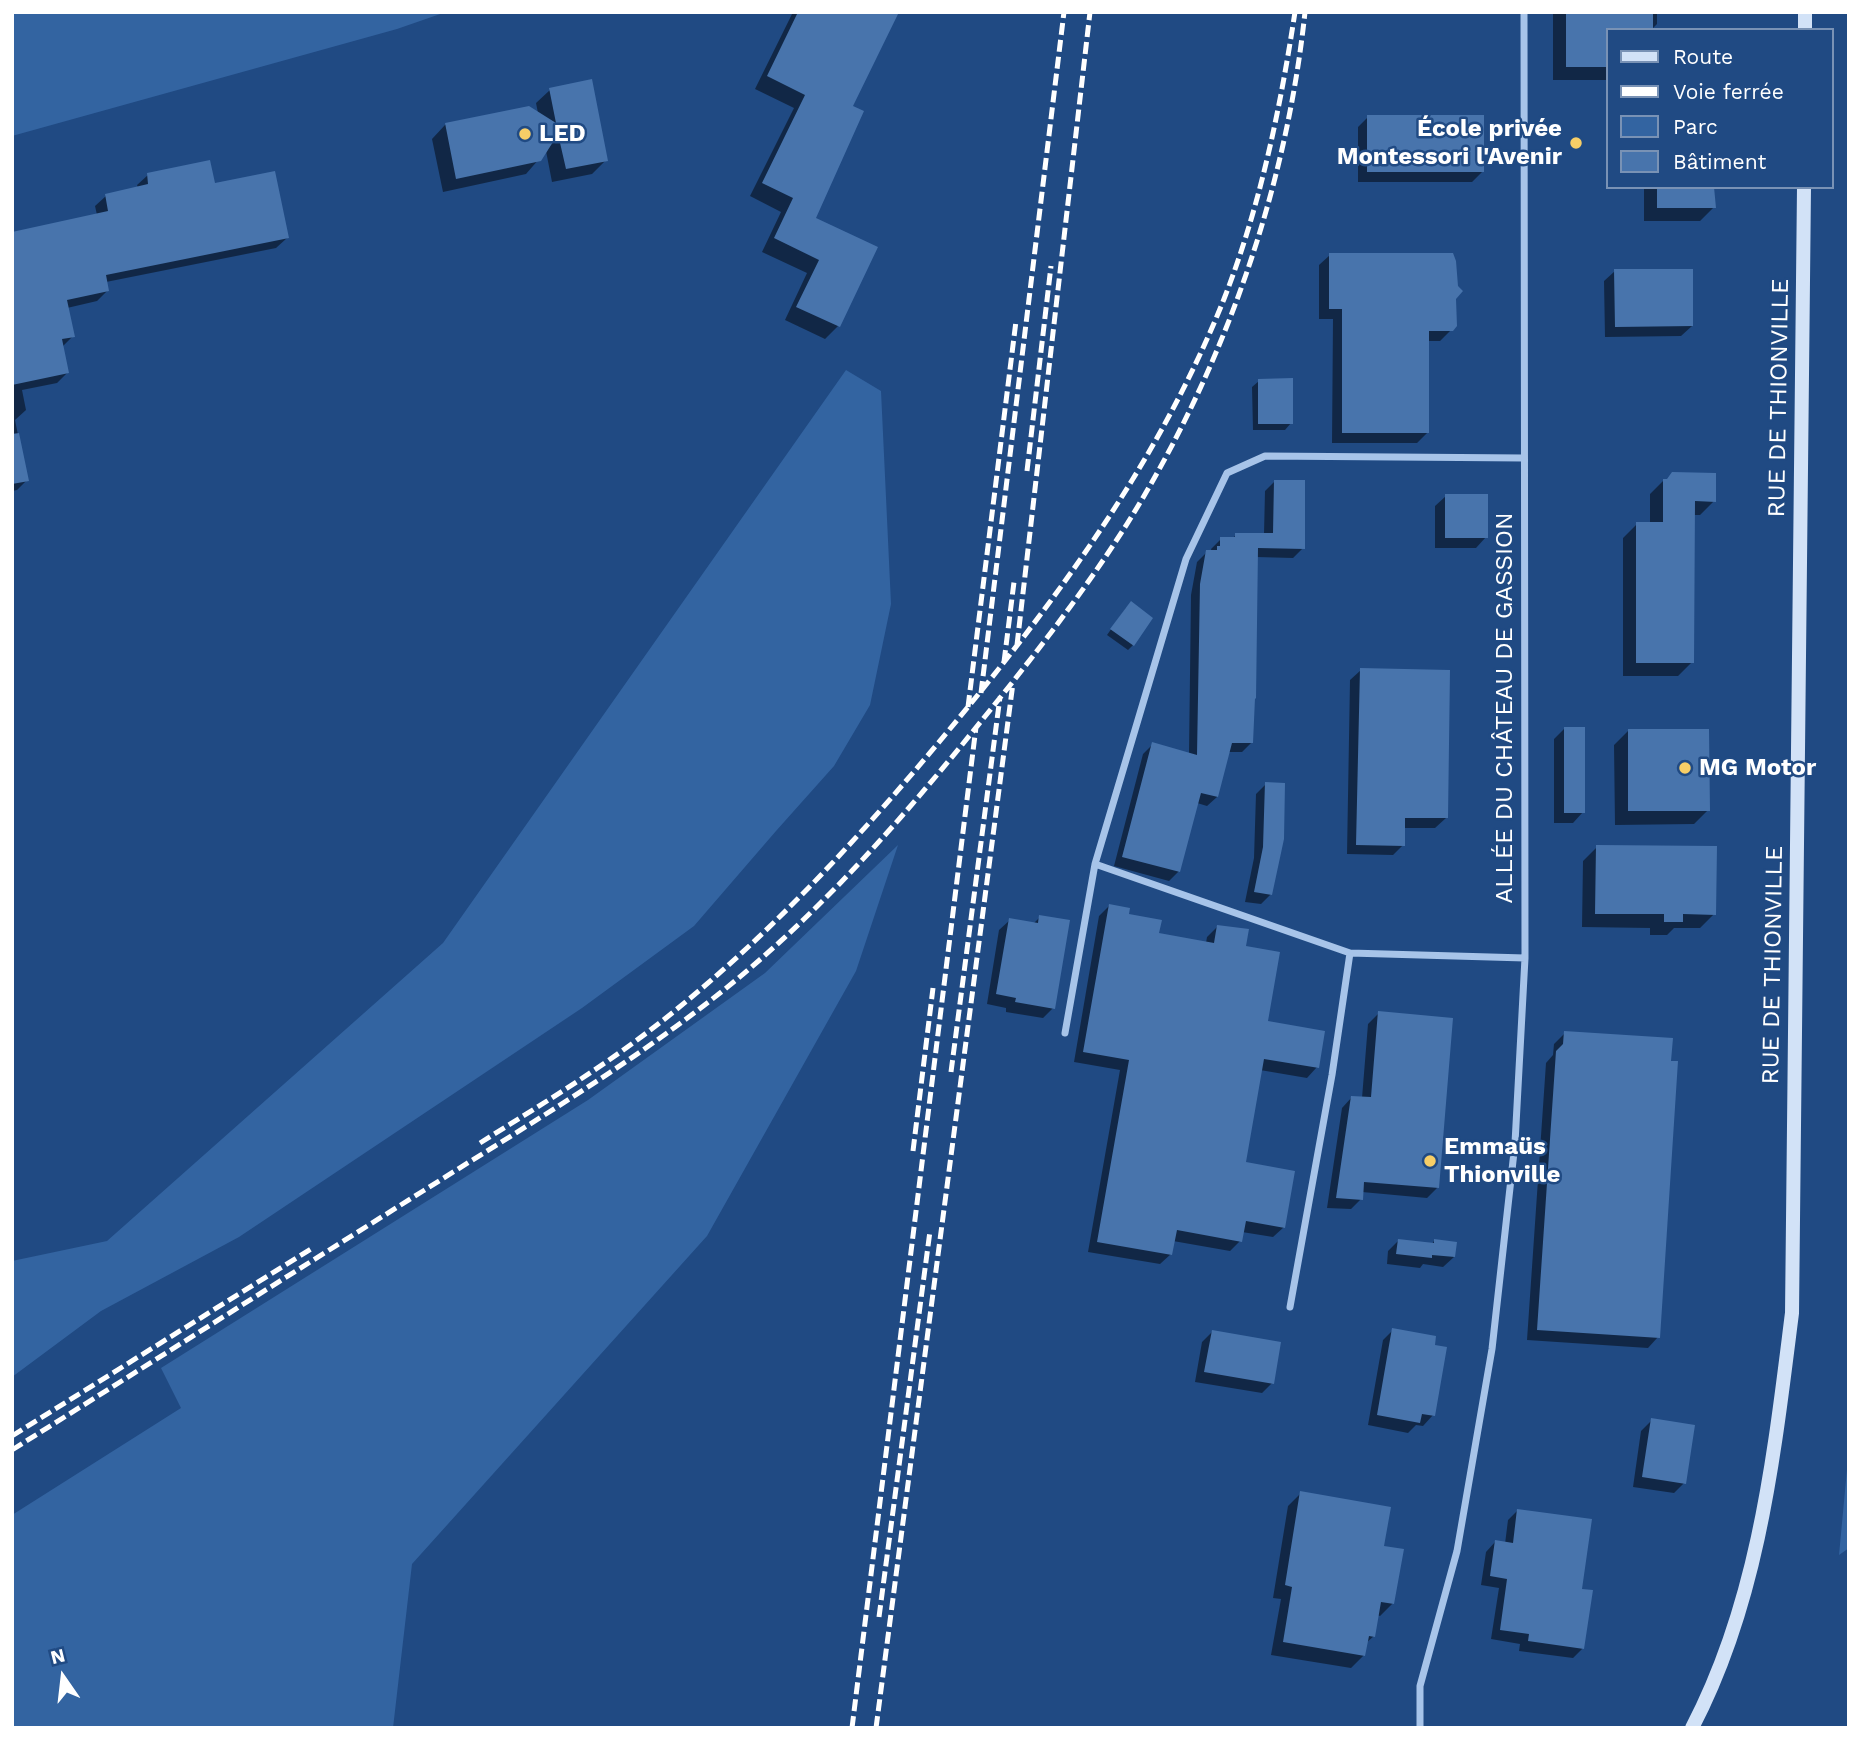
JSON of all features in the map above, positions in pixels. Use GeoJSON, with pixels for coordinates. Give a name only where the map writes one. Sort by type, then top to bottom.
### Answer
{"type":"FeatureCollection","features":[{"type":"Feature","properties":{"kind":"main road","name":"RUE DE THIONVILLE"},"geometry":{"type":"LineString","coordinates":[[1692,1728],[1706,1702],[1745,1596],[1770,1485],[1793,1313],[1804,189]]}},
{"type":"Feature","properties":{"kind":"street","name":"ALLÉE DU CHÂTEAU DE GASSION"},"geometry":{"type":"LineString","coordinates":[[1420,1728],[1420,1686],[1457,1550],[1492,1349],[1516,1143],[1525,958],[1524,12]]}},
{"type":"Feature","properties":{"kind":"street"},"geometry":{"type":"LineString","coordinates":[[1065,1033],[1095,864],[1186,559],[1227,473],[1265,456],[1524,458]]}},
{"type":"Feature","properties":{"kind":"street"},"geometry":{"type":"LineString","coordinates":[[1095,864],[1350,953],[1525,958]]}},
{"type":"Feature","properties":{"kind":"street"},"geometry":{"type":"LineString","coordinates":[[1290,1307],[1350,953]]}},
{"type":"Feature","properties":{"kind":"green space"},"geometry":{"type":"Polygon","coordinates":[[[12,12],[446,12],[397,29],[12,136],[12,12]]]}},
{"type":"Feature","properties":{"kind":"green space"},"geometry":{"type":"Polygon","coordinates":[[[846,370],[881,391],[891,604],[870,705],[834,766],[694,926],[582,1008],[239,1237],[101,1311],[12,1377],[12,1261],[107,1241],[443,943],[846,370]]]}},
{"type":"Feature","properties":{"kind":"green space"},"geometry":{"type":"Polygon","coordinates":[[[898,845],[856,971],[707,1236],[412,1564],[393,1728],[12,1728],[12,1515],[181,1408],[161,1368],[588,1100],[765,973],[898,845]]]}},
{"type":"Feature","properties":{"kind":"green space"},"geometry":{"type":"Polygon","coordinates":[[[1849,1448],[1849,1548],[1839,1555],[1849,1448]]]}},
{"type":"Feature","properties":{"kind":"building"},"geometry":{"type":"Polygon","coordinates":[[[798,12],[899,12],[853,106],[864,111],[816,218],[878,247],[840,327],[796,307],[819,260],[774,238],[793,198],[762,183],[805,95],[767,76],[798,12]]]}},
{"type":"Feature","properties":{"kind":"building"},"geometry":{"type":"Polygon","coordinates":[[[1566,12],[1653,12],[1653,28],[1605,28],[1605,67],[1566,67],[1566,12]]]}},
{"type":"Feature","properties":{"kind":"building","name":"LED"},"geometry":{"type":"Polygon","coordinates":[[[592,79],[608,161],[566,169],[558,134],[541,161],[456,179],[445,123],[529,106],[556,123],[549,88],[592,79]]]}},
{"type":"Feature","properties":{"kind":"building"},"geometry":{"type":"Polygon","coordinates":[[[1367,115],[1484,115],[1484,172],[1367,172],[1367,115]]]}},
{"type":"Feature","properties":{"kind":"building"},"geometry":{"type":"Polygon","coordinates":[[[210,160],[215,183],[275,171],[289,238],[106,275],[109,291],[67,300],[75,337],[62,339],[69,373],[12,385],[12,232],[108,211],[105,194],[148,184],[147,173],[210,160]]]}},
{"type":"Feature","properties":{"kind":"building"},"geometry":{"type":"Polygon","coordinates":[[[1657,189],[1714,189],[1716,208],[1657,208],[1657,189]]]}},
{"type":"Feature","properties":{"kind":"building"},"geometry":{"type":"Polygon","coordinates":[[[1329,253],[1453,253],[1458,286],[1463,291],[1456,299],[1457,326],[1453,331],[1429,331],[1429,433],[1342,433],[1342,309],[1329,309],[1329,253]]]}},
{"type":"Feature","properties":{"kind":"building"},"geometry":{"type":"Polygon","coordinates":[[[1614,269],[1693,269],[1693,326],[1615,327],[1614,269]]]}},
{"type":"Feature","properties":{"kind":"building"},"geometry":{"type":"Polygon","coordinates":[[[1293,378],[1293,424],[1258,424],[1258,379],[1293,378]]]}},
{"type":"Feature","properties":{"kind":"building"},"geometry":{"type":"Polygon","coordinates":[[[19,433],[29,481],[12,484],[12,434],[19,433]]]}},
{"type":"Feature","properties":{"kind":"building"},"geometry":{"type":"Polygon","coordinates":[[[1672,472],[1716,473],[1716,502],[1695,501],[1694,663],[1636,663],[1636,522],[1663,522],[1663,479],[1667,479],[1672,472]]]}},
{"type":"Feature","properties":{"kind":"building"},"geometry":{"type":"Polygon","coordinates":[[[1274,480],[1305,480],[1305,549],[1258,548],[1253,743],[1232,743],[1218,797],[1201,793],[1180,872],[1122,857],[1152,742],[1197,755],[1200,584],[1206,550],[1217,550],[1220,537],[1235,537],[1235,533],[1273,533],[1274,480]]]}},
{"type":"Feature","properties":{"kind":"building"},"geometry":{"type":"Polygon","coordinates":[[[1445,494],[1488,494],[1488,538],[1445,538],[1445,494]]]}},
{"type":"Feature","properties":{"kind":"building"},"geometry":{"type":"Polygon","coordinates":[[[1131,601],[1153,618],[1134,646],[1110,629],[1131,601]]]}},
{"type":"Feature","properties":{"kind":"building"},"geometry":{"type":"Polygon","coordinates":[[[1360,668],[1450,670],[1448,818],[1405,818],[1405,846],[1356,845],[1360,668]]]}},
{"type":"Feature","properties":{"kind":"building"},"geometry":{"type":"Polygon","coordinates":[[[1564,727],[1585,727],[1585,813],[1564,813],[1564,727]]]}},
{"type":"Feature","properties":{"kind":"building"},"geometry":{"type":"Polygon","coordinates":[[[1628,729],[1709,729],[1710,811],[1628,811],[1628,729]]]}},
{"type":"Feature","properties":{"kind":"building"},"geometry":{"type":"Polygon","coordinates":[[[1265,782],[1285,783],[1284,839],[1272,895],[1254,892],[1263,847],[1265,782]]]}},
{"type":"Feature","properties":{"kind":"building"},"geometry":{"type":"Polygon","coordinates":[[[1596,845],[1717,846],[1716,915],[1683,914],[1683,922],[1664,922],[1664,914],[1595,914],[1596,845]]]}},
{"type":"Feature","properties":{"kind":"building"},"geometry":{"type":"Polygon","coordinates":[[[1109,904],[1130,908],[1129,914],[1162,920],[1159,933],[1214,943],[1217,925],[1249,929],[1246,946],[1280,952],[1268,1021],[1325,1031],[1319,1068],[1264,1059],[1246,1162],[1295,1171],[1285,1228],[1246,1221],[1242,1242],[1177,1230],[1172,1255],[1097,1242],[1129,1060],[1083,1052],[1109,904]]]}},
{"type":"Feature","properties":{"kind":"building"},"geometry":{"type":"Polygon","coordinates":[[[1039,915],[1070,920],[1055,1009],[1015,1002],[1016,998],[996,994],[1009,918],[1038,923],[1039,915]]]}},
{"type":"Feature","properties":{"kind":"building"},"geometry":{"type":"Polygon","coordinates":[[[1378,1011],[1453,1018],[1439,1188],[1364,1182],[1363,1200],[1336,1198],[1351,1096],[1371,1097],[1378,1011]]]}},
{"type":"Feature","properties":{"kind":"building"},"geometry":{"type":"Polygon","coordinates":[[[1564,1031],[1673,1038],[1671,1061],[1678,1061],[1660,1338],[1537,1330],[1556,1051],[1563,1044],[1564,1031]]]}},
{"type":"Feature","properties":{"kind":"building"},"geometry":{"type":"Polygon","coordinates":[[[1398,1239],[1434,1243],[1434,1239],[1457,1242],[1455,1257],[1432,1255],[1432,1258],[1396,1254],[1398,1239]]]}},
{"type":"Feature","properties":{"kind":"building"},"geometry":{"type":"Polygon","coordinates":[[[1392,1328],[1436,1336],[1435,1345],[1447,1347],[1435,1416],[1422,1414],[1420,1423],[1377,1415],[1392,1328]]]}},
{"type":"Feature","properties":{"kind":"building"},"geometry":{"type":"Polygon","coordinates":[[[1212,1330],[1281,1342],[1274,1384],[1204,1372],[1212,1330]]]}},
{"type":"Feature","properties":{"kind":"building"},"geometry":{"type":"Polygon","coordinates":[[[1651,1418],[1695,1425],[1686,1484],[1642,1477],[1651,1418]]]}},
{"type":"Feature","properties":{"kind":"building"},"geometry":{"type":"Polygon","coordinates":[[[1300,1491],[1391,1507],[1384,1546],[1404,1549],[1394,1604],[1381,1602],[1375,1637],[1369,1636],[1365,1656],[1283,1642],[1292,1587],[1285,1585],[1300,1491]]]}},
{"type":"Feature","properties":{"kind":"building"},"geometry":{"type":"Polygon","coordinates":[[[1517,1509],[1592,1519],[1582,1589],[1593,1590],[1584,1649],[1528,1641],[1529,1634],[1500,1630],[1507,1579],[1490,1576],[1495,1540],[1513,1543],[1517,1509]]]}},
{"type":"Feature","properties":{"kind":"railway"},"geometry":{"type":"LineString","coordinates":[[981,693],[1064,12]]}},
{"type":"Feature","properties":{"kind":"railway"},"geometry":{"type":"LineString","coordinates":[[1017,645],[1090,12]]}},
{"type":"Feature","properties":{"kind":"railway"},"geometry":{"type":"LineString","coordinates":[[480,1143],[629,1046],[714,978],[786,911],[918,767],[1029,630],[1067,578],[1138,471],[1198,358],[1224,299],[1248,229],[1267,158],[1295,12]]}},
{"type":"Feature","properties":{"kind":"railway"},"geometry":{"type":"LineString","coordinates":[[12,1450],[539,1119],[689,1017],[792,931],[884,836],[991,709],[1091,578],[1127,524],[1193,404],[1245,278],[1266,212],[1283,146],[1305,12]]}},
{"type":"Feature","properties":{"kind":"railway"},"geometry":{"type":"LineString","coordinates":[[1027,471],[1051,266]]}},
{"type":"Feature","properties":{"kind":"railway"},"geometry":{"type":"LineString","coordinates":[[968,707],[1016,321]]}},
{"type":"Feature","properties":{"kind":"railway"},"geometry":{"type":"LineString","coordinates":[[1004,662],[1014,582]]}},
{"type":"Feature","properties":{"kind":"railway"},"geometry":{"type":"LineString","coordinates":[[876,1728],[1013,683]]}},
{"type":"Feature","properties":{"kind":"railway"},"geometry":{"type":"LineString","coordinates":[[951,1072],[1000,697]]}},
{"type":"Feature","properties":{"kind":"railway"},"geometry":{"type":"LineString","coordinates":[[852,1728],[976,727]]}},
{"type":"Feature","properties":{"kind":"railway"},"geometry":{"type":"LineString","coordinates":[[913,1151],[933,988]]}},
{"type":"Feature","properties":{"kind":"railway"},"geometry":{"type":"LineString","coordinates":[[879,1617],[930,1231]]}},
{"type":"Feature","properties":{"kind":"railway"},"geometry":{"type":"LineString","coordinates":[[12,1436],[314,1247]]}},
{"type":"Feature","properties":{"kind":"place","name":"LED"},"geometry":{"type":"Point","coordinates":[525,134]}},
{"type":"Feature","properties":{"kind":"place","name":"École privée Montessori l'Avenir"},"geometry":{"type":"Point","coordinates":[1576,143]}},
{"type":"Feature","properties":{"kind":"place","name":"MG Motor"},"geometry":{"type":"Point","coordinates":[1685,768]}},
{"type":"Feature","properties":{"kind":"place","name":"Emmaüs Thionville"},"geometry":{"type":"Point","coordinates":[1430,1161]}}]}
